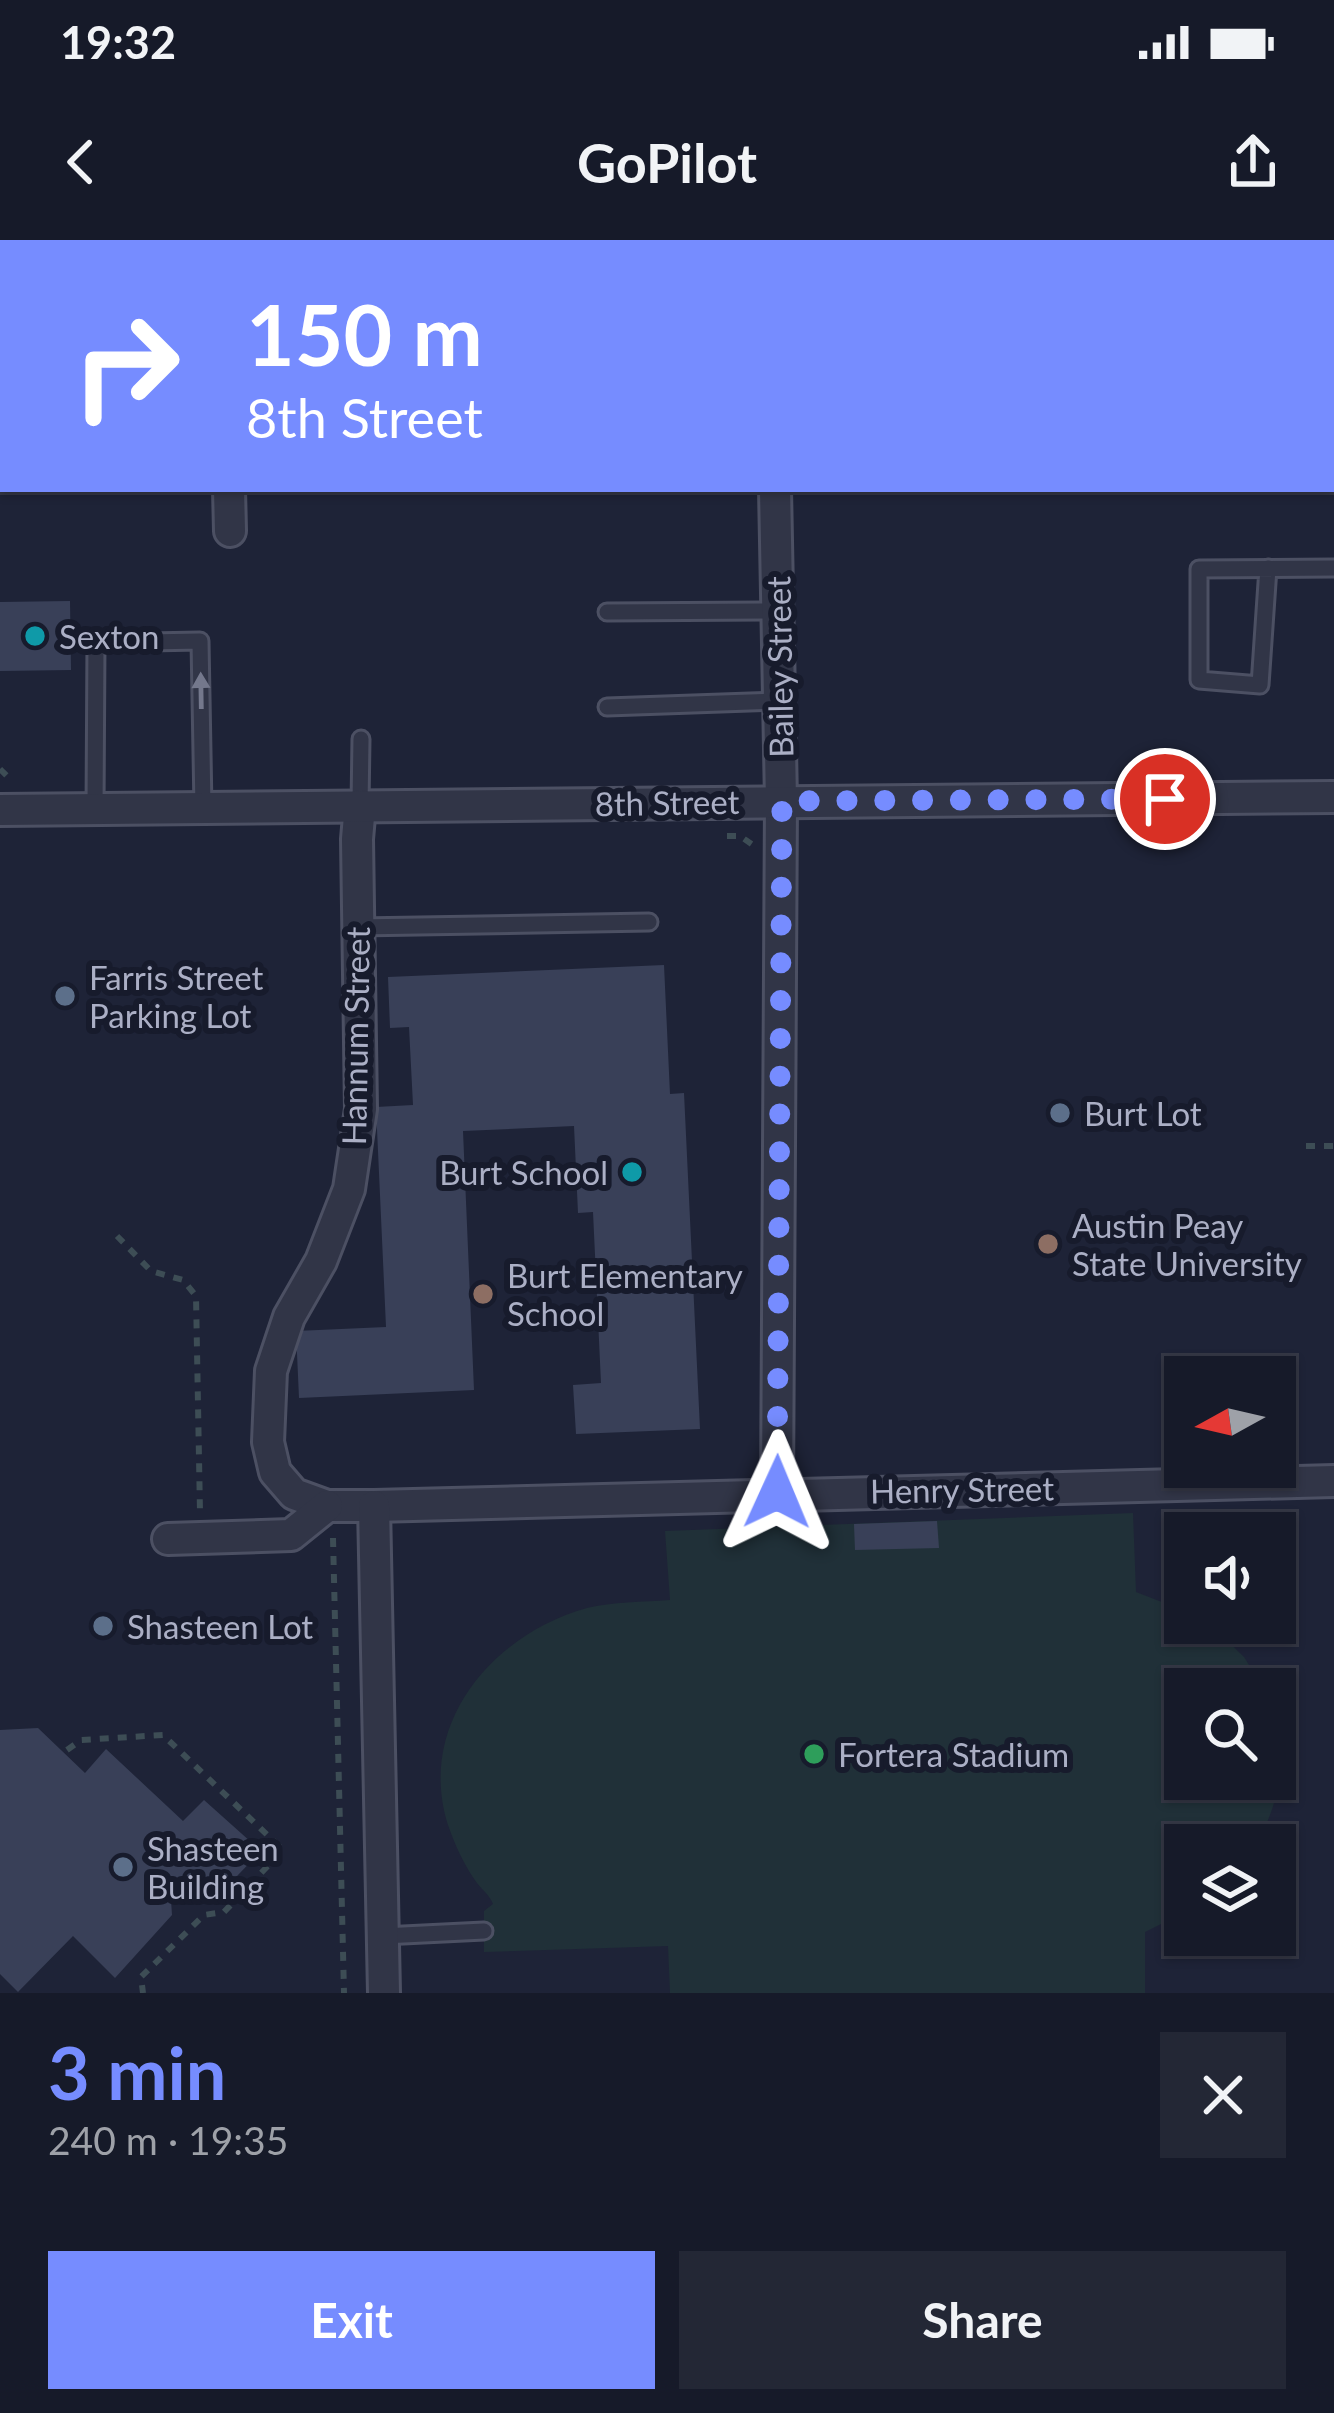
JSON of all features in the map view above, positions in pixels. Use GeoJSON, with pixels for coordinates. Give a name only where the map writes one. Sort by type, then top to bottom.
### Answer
{"type":"FeatureCollection","features":[{"type":"Feature","properties":{"kind":"street"},"geometry":{"type":"LineString","coordinates":[[229,492],[230,531]]}},
{"type":"Feature","properties":{"kind":"street","name":"Bailey Street"},"geometry":{"type":"LineString","coordinates":[[775,492],[782,801],[777,1492]]}},
{"type":"Feature","properties":{"kind":"street","name":"8th Street"},"geometry":{"type":"LineString","coordinates":[[6,795],[94,810],[1334,797]]}},
{"type":"Feature","properties":{"kind":"street","name":"Hannum Street"},"geometry":{"type":"LineString","coordinates":[[330,1520],[294,1494],[275,1472],[268,1442],[271,1372],[289,1317],[321,1261],[350,1189],[361,1109],[360,805]]}},
{"type":"Feature","properties":{"kind":"street","name":"Henry Street"},"geometry":{"type":"LineString","coordinates":[[374,1506],[1334,1480]]}},
{"type":"Feature","properties":{"kind":"street"},"geometry":{"type":"LineString","coordinates":[[168,1539],[291,1535],[374,1506],[384,1993]]}},
{"type":"Feature","properties":{"kind":"lane"},"geometry":{"type":"LineString","coordinates":[[1268,568],[1260,685],[1199,680],[1199,569],[1268,568],[1334,568]]}},
{"type":"Feature","properties":{"kind":"lane"},"geometry":{"type":"LineString","coordinates":[[608,612],[778,611]]}},
{"type":"Feature","properties":{"kind":"lane"},"geometry":{"type":"LineString","coordinates":[[94,810],[96,643],[179,641],[200,641],[203,808]]}},
{"type":"Feature","properties":{"kind":"lane"},"geometry":{"type":"LineString","coordinates":[[607,707],[779,701]]}},
{"type":"Feature","properties":{"kind":"lane"},"geometry":{"type":"LineString","coordinates":[[360,805],[361,739]]}},
{"type":"Feature","properties":{"kind":"lane"},"geometry":{"type":"LineString","coordinates":[[358,927],[650,922]]}},
{"type":"Feature","properties":{"kind":"lane"},"geometry":{"type":"LineString","coordinates":[[383,1936],[484,1931]]}},
{"type":"Feature","properties":{"kind":"path"},"geometry":{"type":"LineString","coordinates":[[0,769],[6,795]]}},
{"type":"Feature","properties":{"kind":"path"},"geometry":{"type":"LineString","coordinates":[[707,836],[740,836],[756,852]]}},
{"type":"Feature","properties":{"kind":"path"},"geometry":{"type":"LineString","coordinates":[[1306,1146],[1334,1146]]}},
{"type":"Feature","properties":{"kind":"path"},"geometry":{"type":"LineString","coordinates":[[117,1236],[152,1271],[183,1280],[196,1296],[200,1521]]}},
{"type":"Feature","properties":{"kind":"path"},"geometry":{"type":"LineString","coordinates":[[330,1520],[344,1993]]}},
{"type":"Feature","properties":{"kind":"path"},"geometry":{"type":"LineString","coordinates":[[67,1750],[81,1740],[163,1735],[283,1850],[224,1912],[204,1915],[141,1977],[143,1993]]}},
{"type":"Feature","properties":{"kind":"shaded area","name":"Fortera Stadium"},"geometry":{"type":"Polygon","coordinates":[[[1133,1513],[1136,1592],[1164,1603],[1164,1644],[1231,1644],[1251,1668],[1164,1668],[1164,1800],[1274,1800],[1266,1824],[1164,1824],[1164,1922],[1145,1932],[1145,1993],[670,1993],[668,1946],[484,1952],[484,1911],[493,1904],[457,1847],[441,1788],[443,1752],[453,1719],[470,1688],[493,1661],[553,1621],[597,1606],[670,1600],[665,1531],[1133,1513]]]}},
{"type":"Feature","properties":{"kind":"building","name":"Sexton"},"geometry":{"type":"Polygon","coordinates":[[[70,601],[71,670],[0,671],[0,602],[70,601]]]}},
{"type":"Feature","properties":{"kind":"building","name":"Burt School"},"geometry":{"type":"Polygon","coordinates":[[[664,965],[670,1094],[684,1093],[700,1429],[576,1434],[573,1385],[601,1383],[593,1212],[578,1213],[574,1126],[463,1131],[474,1390],[299,1398],[296,1331],[386,1327],[376,1107],[413,1105],[409,1027],[390,1028],[388,977],[664,965]]]}},
{"type":"Feature","properties":{"kind":"building"},"geometry":{"type":"Polygon","coordinates":[[[937,1521],[939,1548],[855,1550],[854,1524],[937,1521]]]}},
{"type":"Feature","properties":{"kind":"building","name":"Shasteen Building"},"geometry":{"type":"Polygon","coordinates":[[[38,1728],[85,1773],[106,1749],[183,1821],[204,1800],[261,1851],[214,1900],[195,1883],[170,1885],[172,1915],[115,1978],[73,1936],[18,1992],[0,1974],[0,1730],[38,1728]]]}},
{"type":"Feature","properties":{"kind":"place","name":"Sexton"},"geometry":{"type":"Point","coordinates":[35,636]}},
{"type":"Feature","properties":{"kind":"place","name":"Farris Street Parking Lot"},"geometry":{"type":"Point","coordinates":[65,996]}},
{"type":"Feature","properties":{"kind":"place","name":"Burt Lot"},"geometry":{"type":"Point","coordinates":[1060,1113]}},
{"type":"Feature","properties":{"kind":"place","name":"Burt School"},"geometry":{"type":"Point","coordinates":[632,1172]}},
{"type":"Feature","properties":{"kind":"place","name":"Austin Peay State University"},"geometry":{"type":"Point","coordinates":[1048,1244]}},
{"type":"Feature","properties":{"kind":"place","name":"Burt Elementary School"},"geometry":{"type":"Point","coordinates":[483,1294]}},
{"type":"Feature","properties":{"kind":"place","name":"Shasteen Lot"},"geometry":{"type":"Point","coordinates":[103,1626]}},
{"type":"Feature","properties":{"kind":"place","name":"Fortera Stadium"},"geometry":{"type":"Point","coordinates":[814,1754]}},
{"type":"Feature","properties":{"kind":"place","name":"Shasteen Building"},"geometry":{"type":"Point","coordinates":[123,1867]}},
{"type":"Feature","properties":{"kind":"route"},"geometry":{"type":"LineString","coordinates":[[777,1492],[782,801],[1165,799]]}}]}
